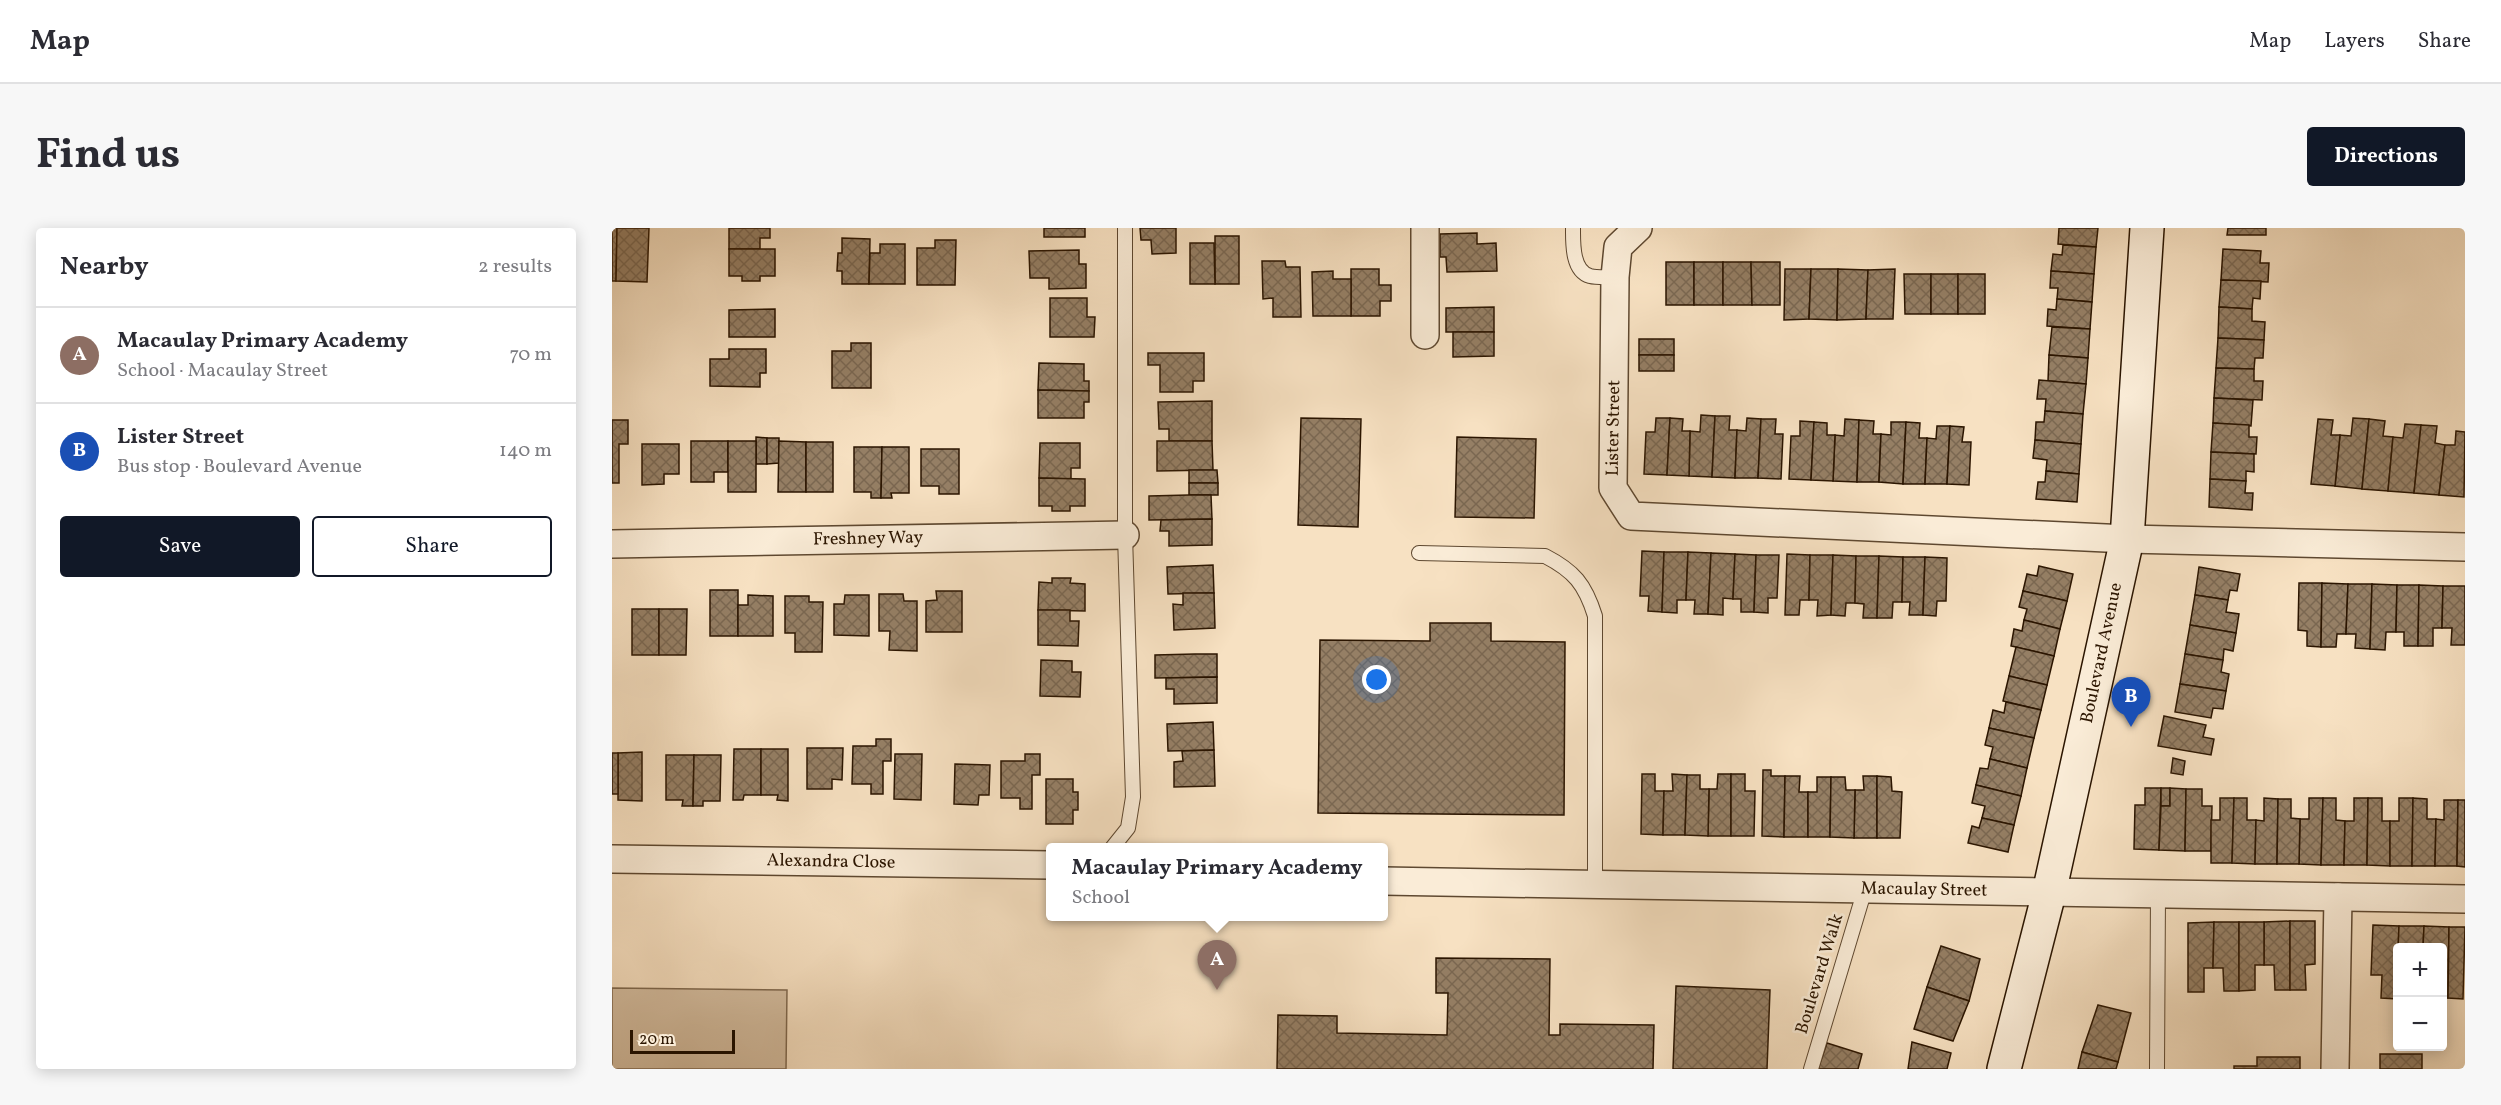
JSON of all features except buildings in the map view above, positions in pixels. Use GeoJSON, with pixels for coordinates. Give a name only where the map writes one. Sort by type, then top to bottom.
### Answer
{"type":"FeatureCollection","features":[{"type":"Feature","properties":{"kind":"street"},"geometry":{"type":"LineString","coordinates":[[1425,228],[1425,335]]}},
{"type":"Feature","properties":{"kind":"street","name":"Lister Street"},"geometry":{"type":"LineString","coordinates":[[1638,228],[1618,247],[1615,277],[1613,488],[1631,516],[2127,538],[2465,547]]}},
{"type":"Feature","properties":{"kind":"street","name":"Boulevard Avenue"},"geometry":{"type":"LineString","coordinates":[[2004,1069],[2049,893],[2127,538],[2147,228]]}},
{"type":"Feature","properties":{"kind":"street","name":"Freshney Way"},"geometry":{"type":"LineString","coordinates":[[612,544],[1125,535]]}},
{"type":"Feature","properties":{"kind":"street","name":"Alexandra Close"},"geometry":{"type":"LineString","coordinates":[[612,859],[1046,865]]}},
{"type":"Feature","properties":{"kind":"street","name":"Macaulay Street"},"geometry":{"type":"LineString","coordinates":[[1388,881],[2465,898]]}},
{"type":"Feature","properties":{"kind":"street"},"geometry":{"type":"LineString","coordinates":[[2336,1069],[2338,897]]}},
{"type":"Feature","properties":{"kind":"lane"},"geometry":{"type":"LineString","coordinates":[[1117,843],[1128,828],[1133,797],[1125,535],[1125,228]]}},
{"type":"Feature","properties":{"kind":"lane"},"geometry":{"type":"LineString","coordinates":[[1573,228],[1573,247],[1579,267],[1589,276],[1615,277]]}},
{"type":"Feature","properties":{"kind":"lane"},"geometry":{"type":"LineString","coordinates":[[1419,553],[1545,556],[1561,564],[1580,580],[1595,616],[1595,885]]}},
{"type":"Feature","properties":{"kind":"lane","name":"Boulevard Walk"},"geometry":{"type":"LineString","coordinates":[[1810,1069],[1865,889]]}},
{"type":"Feature","properties":{"kind":"lane"},"geometry":{"type":"LineString","coordinates":[[2157,1069],[2158,894]]}},
{"type":"Feature","properties":{"kind":"shaded area"},"geometry":{"type":"Polygon","coordinates":[[[612,988],[787,990],[786,1069],[612,1069],[612,988]]]}},
{"type":"Feature","properties":{"kind":"place","name":"Lister Street"},"geometry":{"type":"Point","coordinates":[2131,727]}},
{"type":"Feature","properties":{"kind":"place","name":"Macaulay Primary Academy"},"geometry":{"type":"Point","coordinates":[1217,990]}}]}
